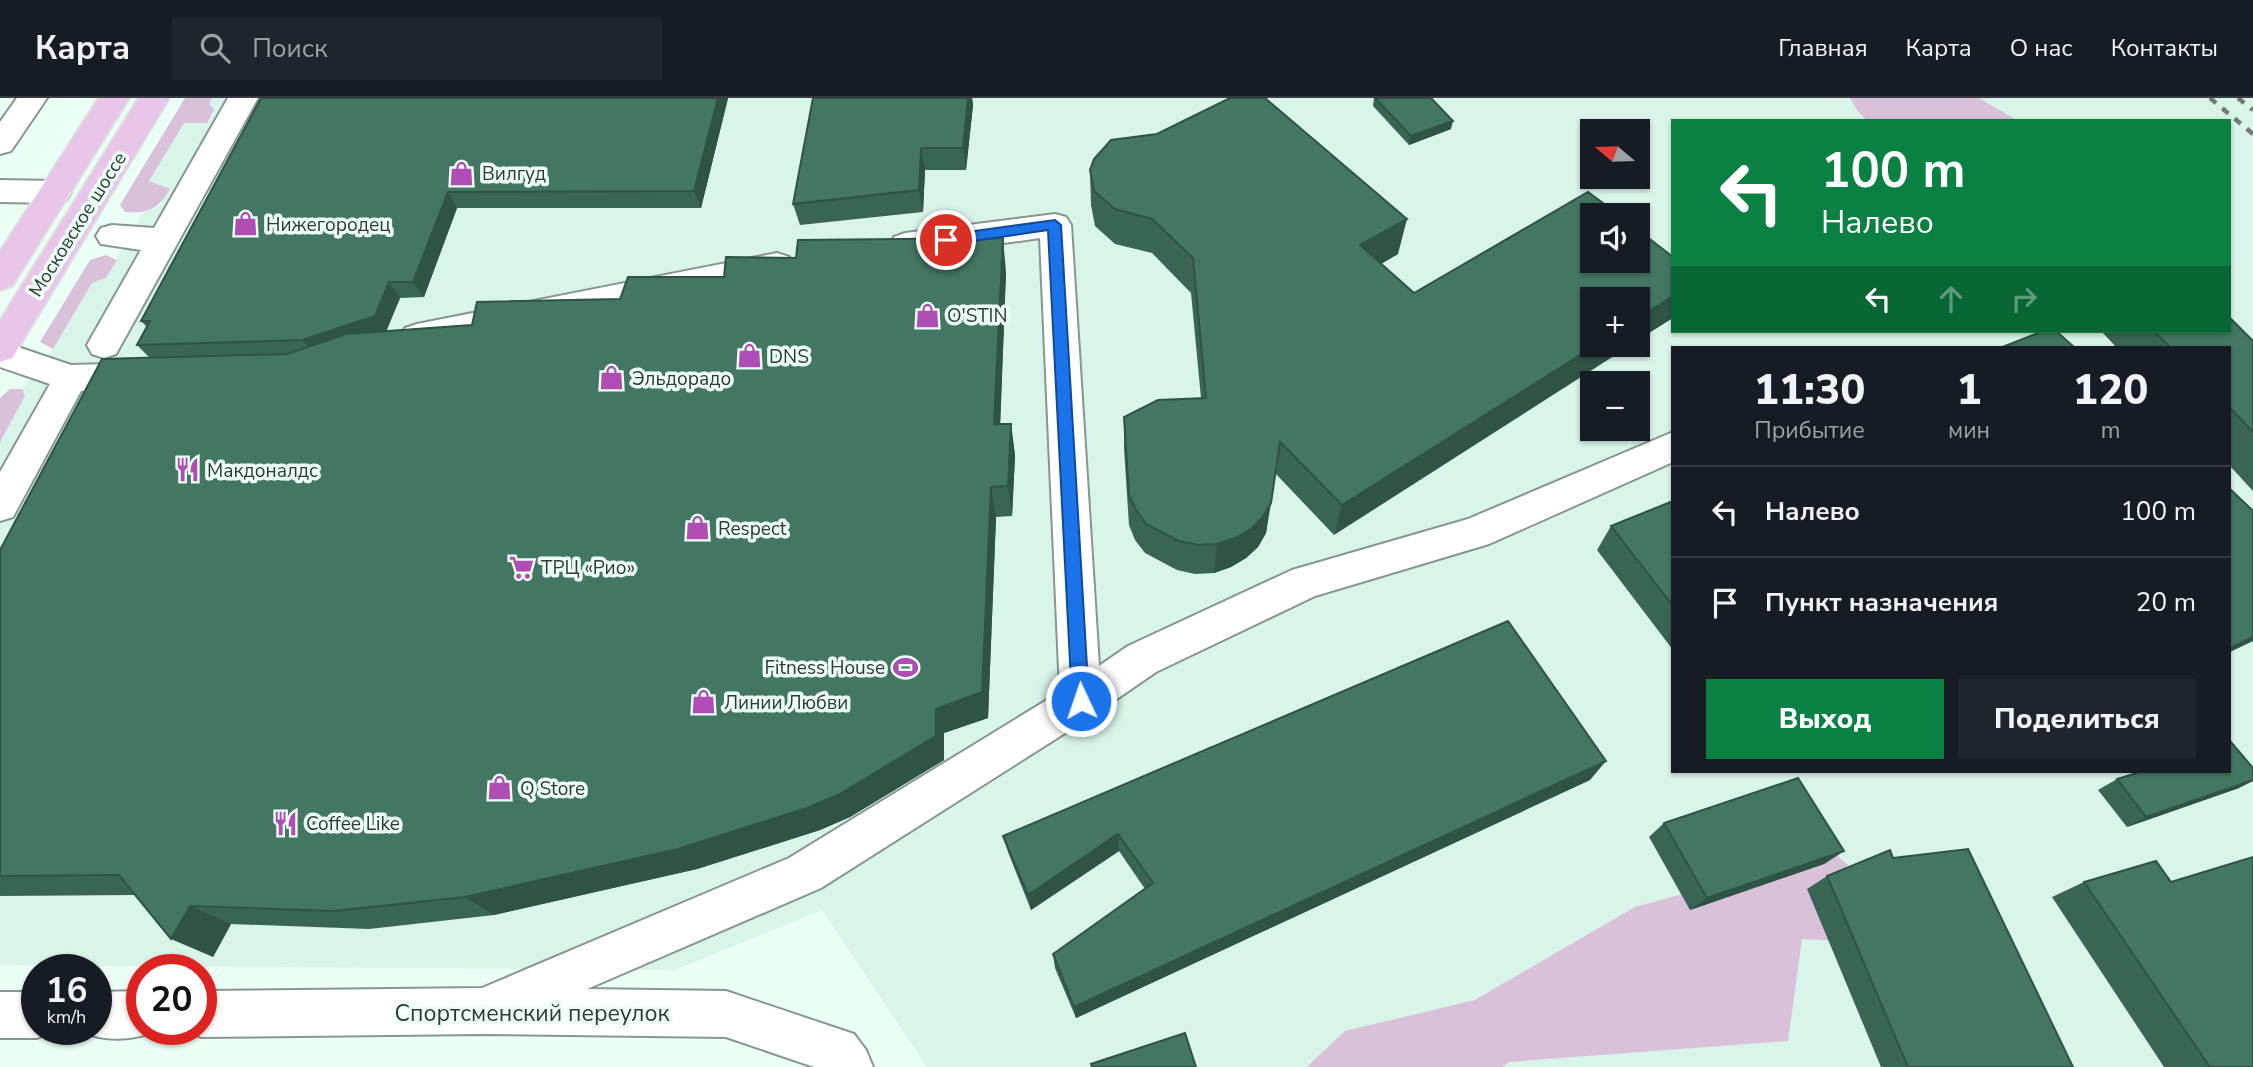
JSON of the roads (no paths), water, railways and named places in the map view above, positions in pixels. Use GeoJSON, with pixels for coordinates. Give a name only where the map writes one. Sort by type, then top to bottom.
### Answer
{"type":"FeatureCollection","features":[{"type":"Feature","properties":{"kind":"main road","name":"Московское шоссе"},"geometry":{"type":"LineString","coordinates":[[4,268],[114,98]]}},
{"type":"Feature","properties":{"kind":"main road","name":"Московское шоссе"},"geometry":{"type":"LineString","coordinates":[[0,352],[154,98]]}},
{"type":"Feature","properties":{"kind":"street"},"geometry":{"type":"LineString","coordinates":[[0,144],[32,98]]}},
{"type":"Feature","properties":{"kind":"street"},"geometry":{"type":"LineString","coordinates":[[104,345],[243,98]]}},
{"type":"Feature","properties":{"kind":"street"},"geometry":{"type":"LineString","coordinates":[[0,191],[55,192]]}},
{"type":"Feature","properties":{"kind":"street"},"geometry":{"type":"LineString","coordinates":[[878,249],[1055,225],[1081,701]]}},
{"type":"Feature","properties":{"kind":"street"},"geometry":{"type":"LineString","coordinates":[[112,236],[162,240]]}},
{"type":"Feature","properties":{"kind":"street"},"geometry":{"type":"LineString","coordinates":[[393,345],[432,332],[810,258]]}},
{"type":"Feature","properties":{"kind":"street"},"geometry":{"type":"LineString","coordinates":[[0,352],[71,378],[183,375]]}},
{"type":"Feature","properties":{"kind":"street"},"geometry":{"type":"LineString","coordinates":[[0,506],[71,378]]}},
{"type":"Feature","properties":{"kind":"street"},"geometry":{"type":"LineString","coordinates":[[482,1011],[805,873],[1081,701],[1142,659],[1306,582],[1476,533],[1671,447]]}},
{"type":"Feature","properties":{"kind":"street","name":"Спортсменский переулок"},"geometry":{"type":"LineString","coordinates":[[217,1014],[482,1011],[726,1014],[837,1051],[849,1067]]}},
{"type":"Feature","properties":{"kind":"street"},"geometry":{"type":"LineString","coordinates":[[0,1016],[21,1015]]}},
{"type":"Feature","properties":{"kind":"railway"},"geometry":{"type":"LineString","coordinates":[[2210,98],[2253,134]]}},
{"type":"Feature","properties":{"kind":"railway"},"geometry":{"type":"LineString","coordinates":[[2238,98],[2253,110]]}},
{"type":"Feature","properties":{"kind":"place","name":"Вилгуд"},"geometry":{"type":"Point","coordinates":[462,173]}},
{"type":"Feature","properties":{"kind":"place","name":"Нижегородец"},"geometry":{"type":"Point","coordinates":[246,224]}},
{"type":"Feature","properties":{"kind":"place","name":"O'STIN"},"geometry":{"type":"Point","coordinates":[927,315]}},
{"type":"Feature","properties":{"kind":"place","name":"DNS"},"geometry":{"type":"Point","coordinates":[749,356]}},
{"type":"Feature","properties":{"kind":"place","name":"Эльдорадо"},"geometry":{"type":"Point","coordinates":[612,378]}},
{"type":"Feature","properties":{"kind":"place","name":"Макдоналдс"},"geometry":{"type":"Point","coordinates":[187,470]}},
{"type":"Feature","properties":{"kind":"place","name":"Respect"},"geometry":{"type":"Point","coordinates":[698,528]}},
{"type":"Feature","properties":{"kind":"place","name":"ТРЦ «Рио»"},"geometry":{"type":"Point","coordinates":[521,567]}},
{"type":"Feature","properties":{"kind":"place","name":"Fitness House"},"geometry":{"type":"Point","coordinates":[905,667]}},
{"type":"Feature","properties":{"kind":"place","name":"Линии Любви"},"geometry":{"type":"Point","coordinates":[704,702]}},
{"type":"Feature","properties":{"kind":"place","name":"Q Store"},"geometry":{"type":"Point","coordinates":[500,788]}},
{"type":"Feature","properties":{"kind":"place","name":"Coffee Like"},"geometry":{"type":"Point","coordinates":[286,823]}}]}
